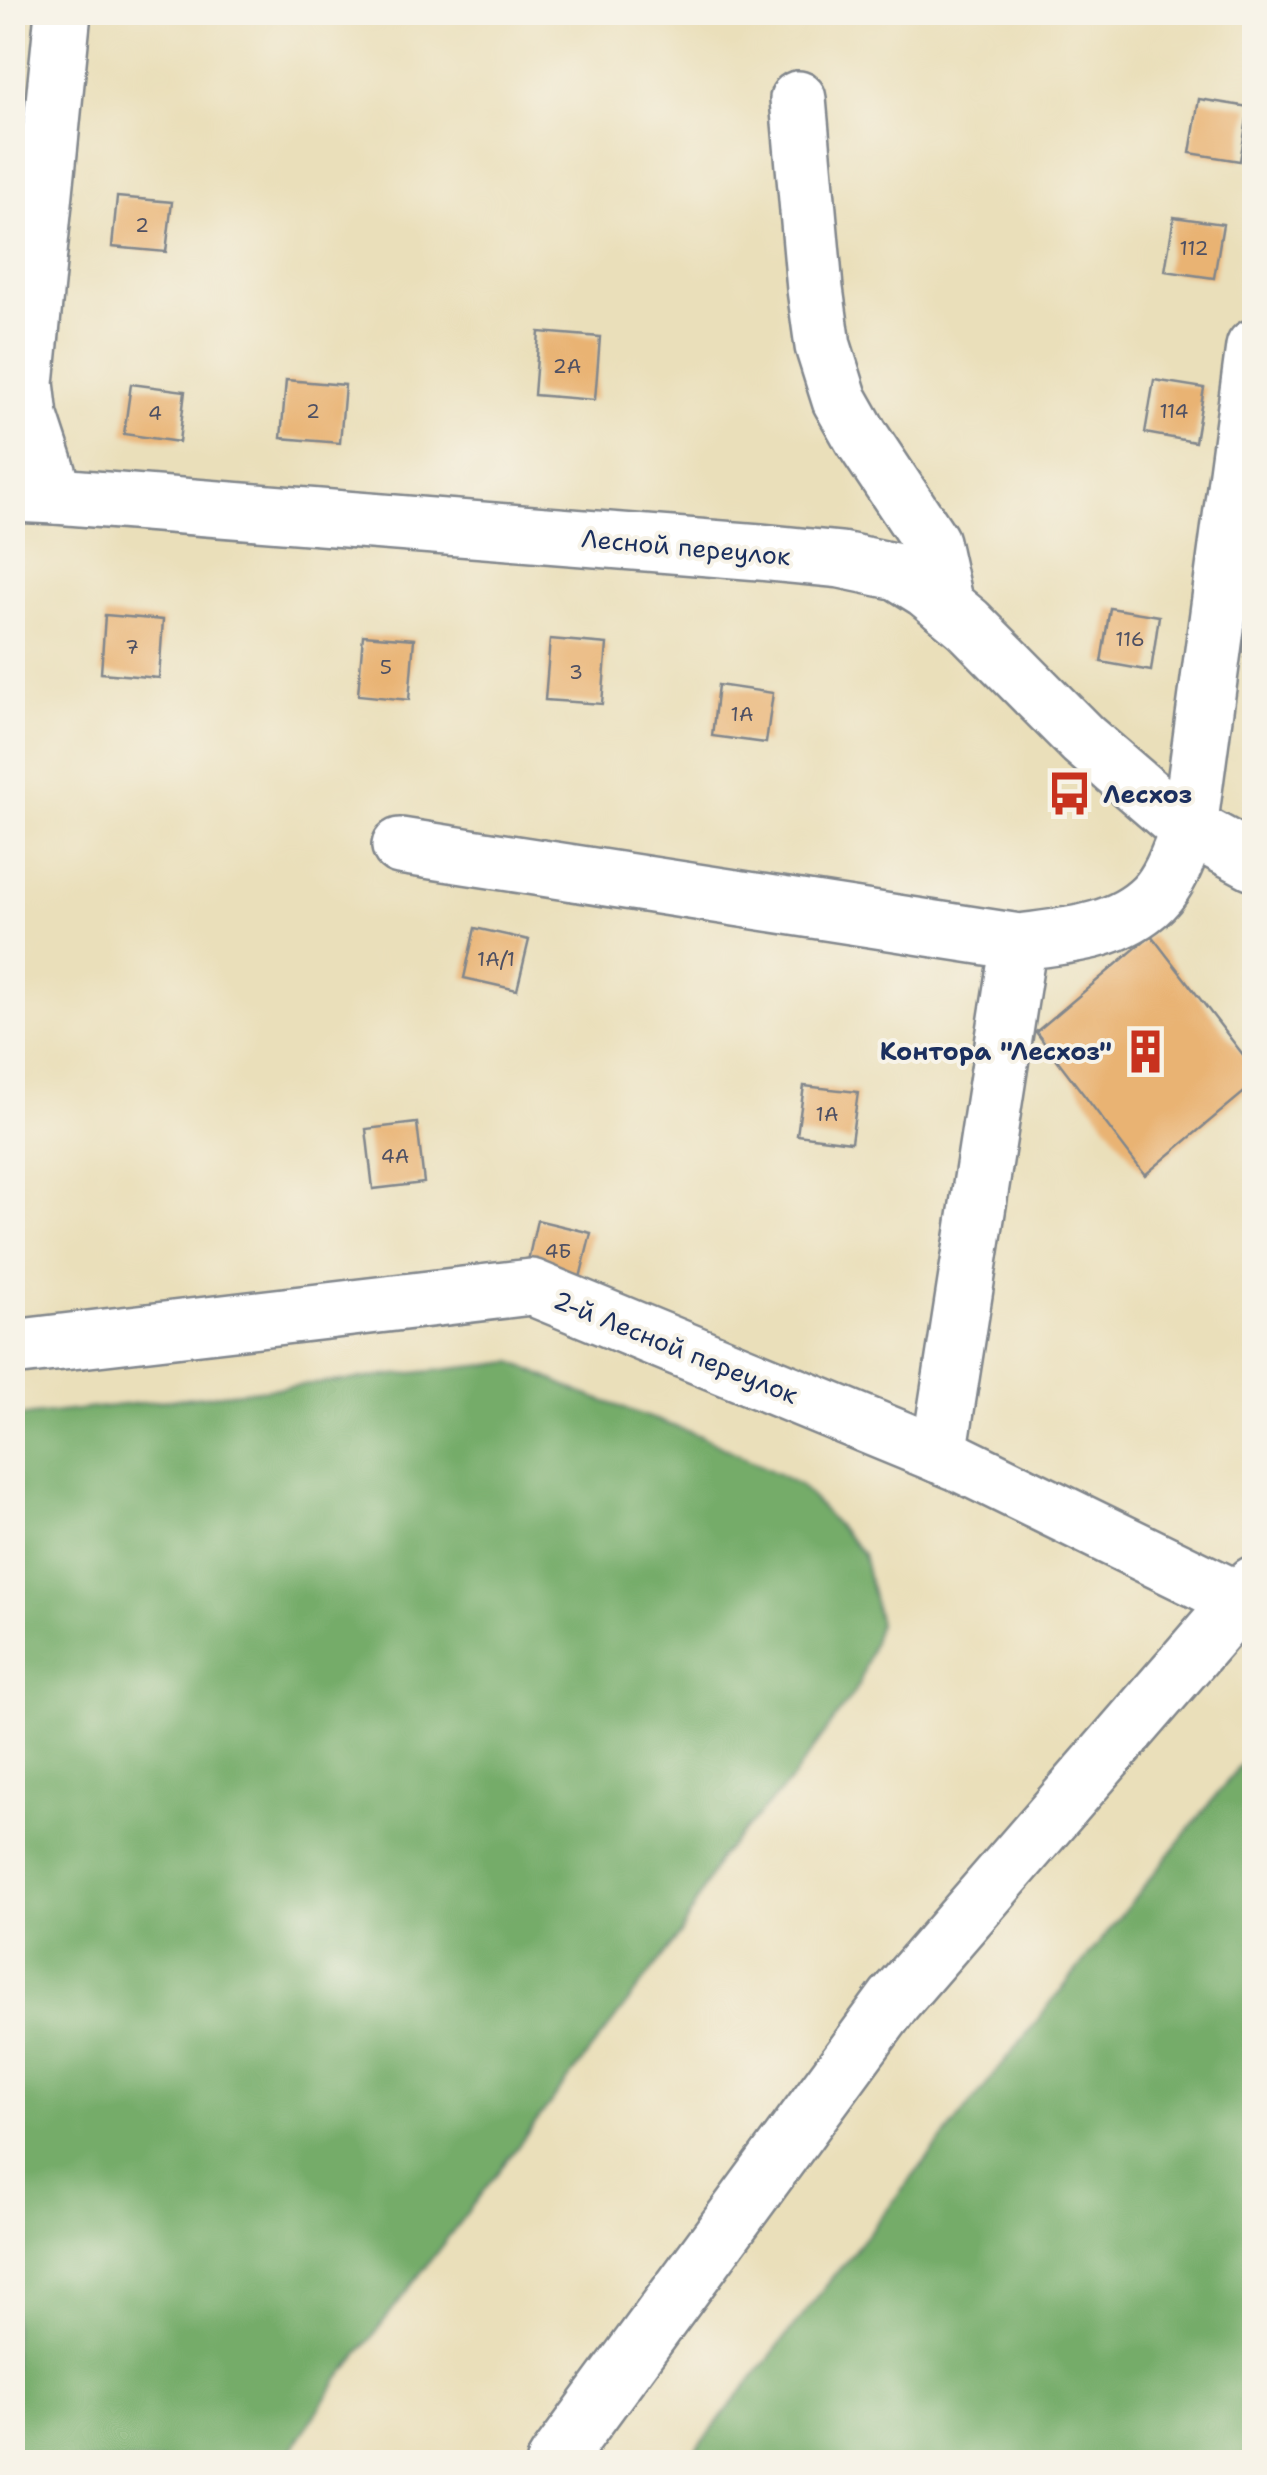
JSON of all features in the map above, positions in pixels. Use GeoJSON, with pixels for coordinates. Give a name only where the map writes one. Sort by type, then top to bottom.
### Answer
{"type":"FeatureCollection","features":[{"type":"Feature","properties":{"kind":"street"},"geometry":{"type":"LineString","coordinates":[[34,495],[26,384],[63,12]]}},
{"type":"Feature","properties":{"kind":"street"},"geometry":{"type":"LineString","coordinates":[[798,99],[822,346],[840,400],[930,542],[945,605]]}},
{"type":"Feature","properties":{"kind":"street"},"geometry":{"type":"LineString","coordinates":[[400,846],[1020,942],[1087,932],[1124,918],[1154,897],[1173,868],[1189,828],[1254,347]]}},
{"type":"Feature","properties":{"kind":"street","name":"Лесной переулок"},"geometry":{"type":"LineString","coordinates":[[34,495],[841,560],[898,572],[968,624],[1083,740],[1176,820],[1254,862]]}},
{"type":"Feature","properties":{"kind":"street"},"geometry":{"type":"LineString","coordinates":[[940,1455],[1020,942]]}},
{"type":"Feature","properties":{"kind":"street","name":"2-й Лесной переулок"},"geometry":{"type":"LineString","coordinates":[[12,1348],[531,1288],[940,1455],[1247,1592]]}},
{"type":"Feature","properties":{"kind":"street"},"geometry":{"type":"LineString","coordinates":[[556,2462],[894,2000],[1247,1592]]}},
{"type":"Feature","properties":{"kind":"green space"},"geometry":{"type":"Polygon","coordinates":[[[513,1362],[581,1393],[701,1436],[800,1485],[863,1554],[879,1623],[859,1685],[793,1778],[719,1858],[680,1934],[338,2381],[283,2462],[13,2462],[13,1417],[513,1362]]]}},
{"type":"Feature","properties":{"kind":"green space"},"geometry":{"type":"Polygon","coordinates":[[[1254,1748],[1254,2462],[686,2462],[1254,1748]]]}},
{"type":"Feature","properties":{"kind":"building"},"geometry":{"type":"Polygon","coordinates":[[[1199,99],[1249,107],[1240,161],[1190,153],[1199,99]]]}},
{"type":"Feature","properties":{"kind":"building"},"geometry":{"type":"Polygon","coordinates":[[[117,197],[172,202],[166,252],[112,247],[117,197]]]}},
{"type":"Feature","properties":{"kind":"building"},"geometry":{"type":"Polygon","coordinates":[[[1174,217],[1223,224],[1214,278],[1165,271],[1174,217]]]}},
{"type":"Feature","properties":{"kind":"building"},"geometry":{"type":"Polygon","coordinates":[[[539,332],[600,337],[595,400],[534,395],[539,332]]]}},
{"type":"Feature","properties":{"kind":"building"},"geometry":{"type":"Polygon","coordinates":[[[286,380],[345,385],[340,443],[281,438],[286,380]]]}},
{"type":"Feature","properties":{"kind":"building"},"geometry":{"type":"Polygon","coordinates":[[[1154,380],[1204,388],[1195,442],[1145,433],[1154,380]]]}},
{"type":"Feature","properties":{"kind":"building"},"geometry":{"type":"Polygon","coordinates":[[[131,384],[185,391],[179,442],[124,434],[131,384]]]}},
{"type":"Feature","properties":{"kind":"building"},"geometry":{"type":"Polygon","coordinates":[[[1110,608],[1159,616],[1151,671],[1101,662],[1110,608]]]}},
{"type":"Feature","properties":{"kind":"building"},"geometry":{"type":"Polygon","coordinates":[[[105,615],[163,620],[159,678],[101,673],[105,615]]]}},
{"type":"Feature","properties":{"kind":"building"},"geometry":{"type":"Polygon","coordinates":[[[363,635],[414,639],[409,700],[358,695],[363,635]]]}},
{"type":"Feature","properties":{"kind":"building"},"geometry":{"type":"Polygon","coordinates":[[[550,639],[607,644],[602,704],[545,700],[550,639]]]}},
{"type":"Feature","properties":{"kind":"building"},"geometry":{"type":"Polygon","coordinates":[[[718,685],[773,693],[766,743],[712,736],[718,685]]]}},
{"type":"Feature","properties":{"kind":"building"},"geometry":{"type":"Polygon","coordinates":[[[475,928],[529,940],[517,990],[464,978],[475,928]]]}},
{"type":"Feature","properties":{"kind":"building","name":"Контора \"Лесхоз\""},"geometry":{"type":"Polygon","coordinates":[[[1151,935],[1254,1069],[1254,1084],[1145,1175],[1036,1032],[1151,935]]]}},
{"type":"Feature","properties":{"kind":"building"},"geometry":{"type":"Polygon","coordinates":[[[804,1086],[858,1092],[851,1142],[797,1135],[804,1086]]]}},
{"type":"Feature","properties":{"kind":"building"},"geometry":{"type":"Polygon","coordinates":[[[417,1123],[424,1183],[373,1189],[366,1129],[417,1123]]]}},
{"type":"Feature","properties":{"kind":"building"},"geometry":{"type":"Polygon","coordinates":[[[537,1220],[591,1233],[579,1282],[526,1270],[537,1220]]]}},
{"type":"Feature","properties":{"kind":"place","name":"Лесхоз"},"geometry":{"type":"Point","coordinates":[1070,794]}},
{"type":"Feature","properties":{"kind":"place","name":"Контора \"Лесхоз\""},"geometry":{"type":"Point","coordinates":[1145,1051]}}]}
